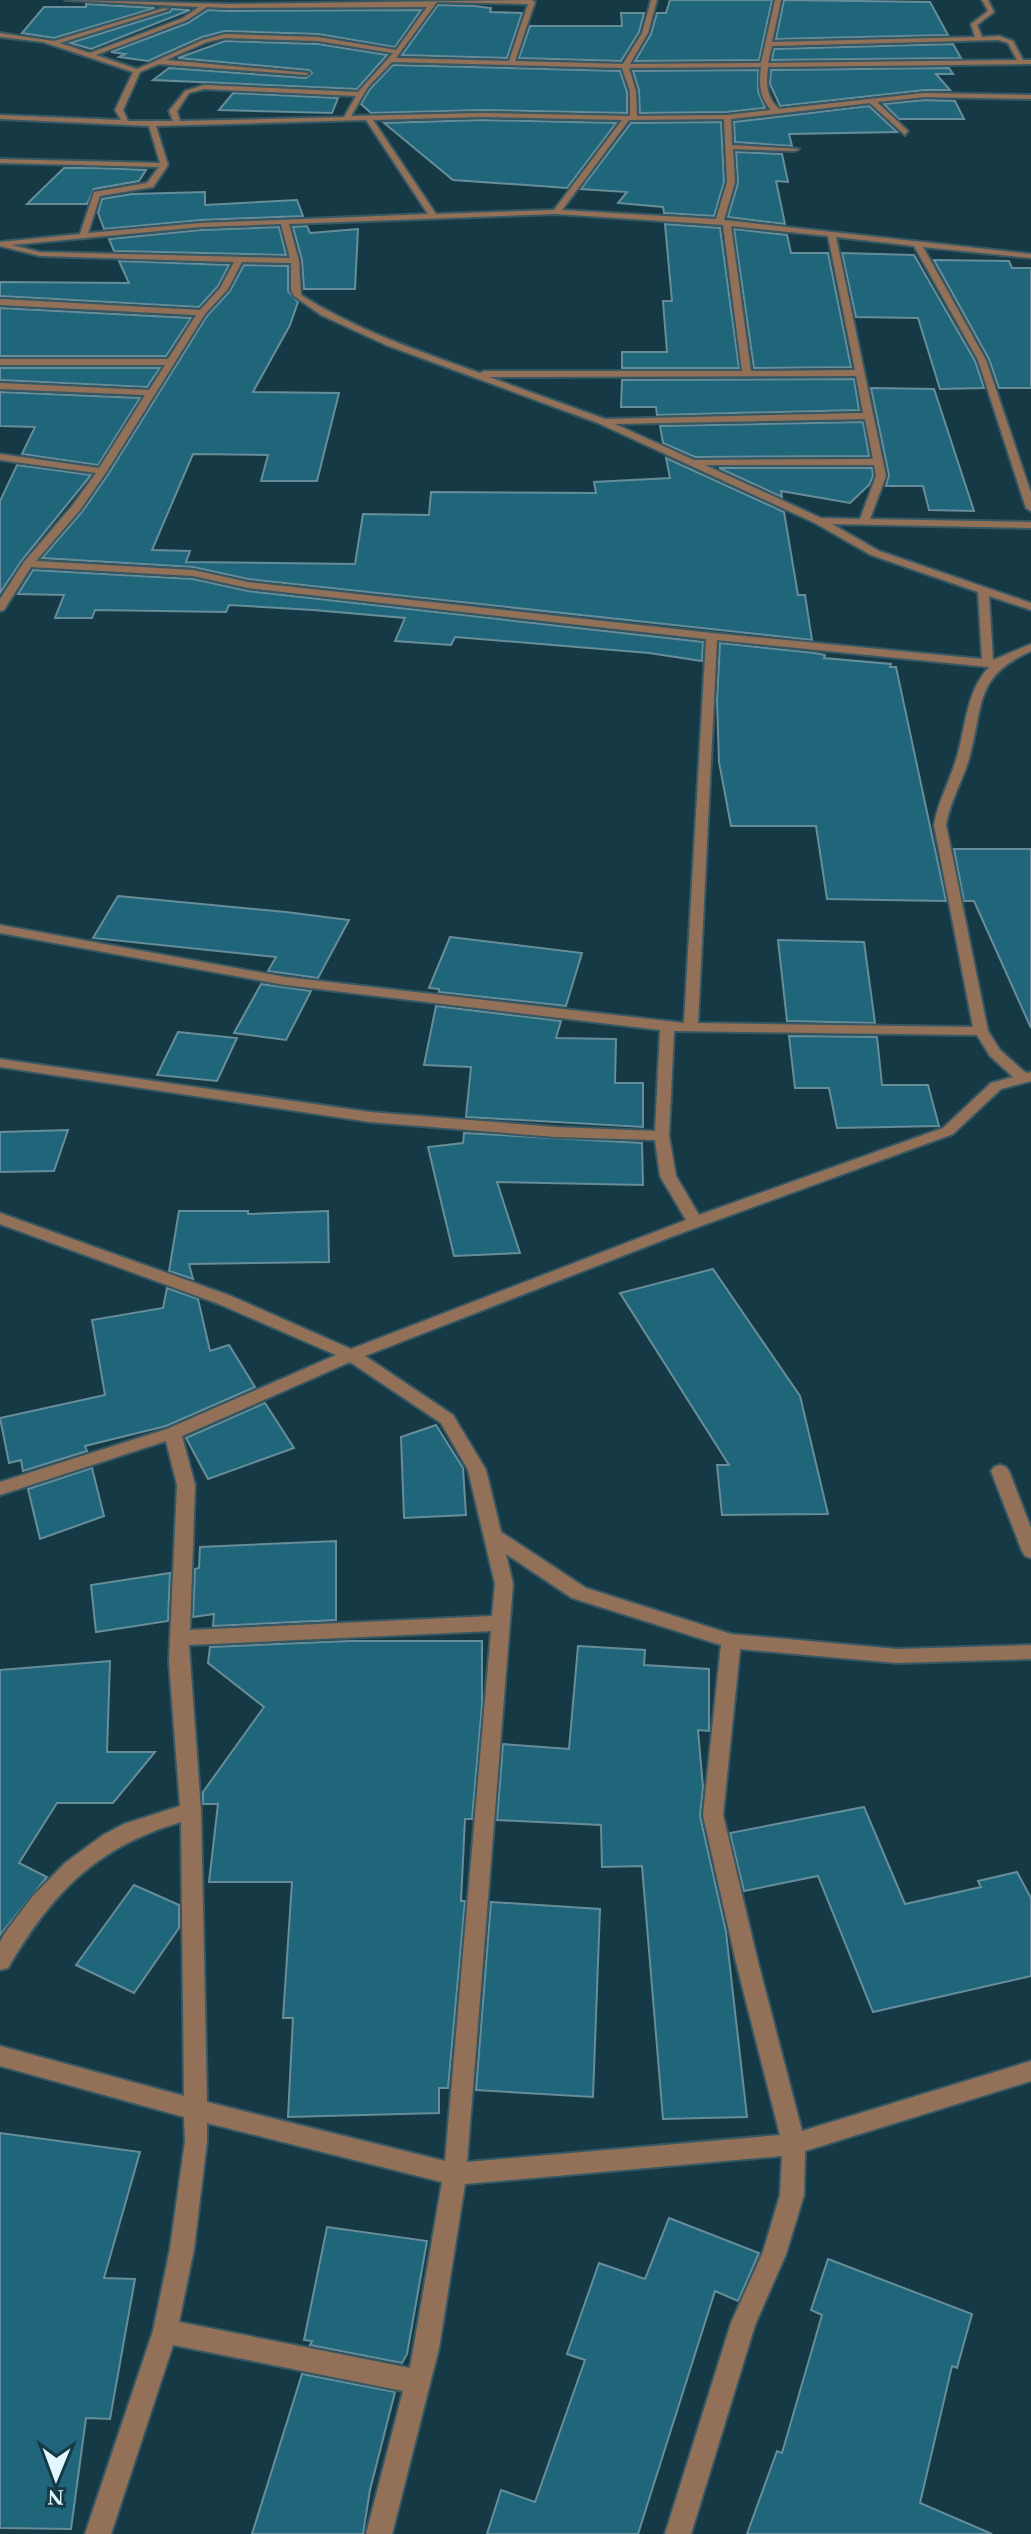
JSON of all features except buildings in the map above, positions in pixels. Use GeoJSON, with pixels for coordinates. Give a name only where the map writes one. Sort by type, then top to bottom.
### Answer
{"type":"FeatureCollection","features":[{"type":"Feature","properties":{"kind":"street"},"geometry":{"type":"LineString","coordinates":[[68,0],[206,5],[531,0],[533,4],[511,64]]}},
{"type":"Feature","properties":{"kind":"street"},"geometry":{"type":"LineString","coordinates":[[556,212],[630,118],[633,91],[625,66],[645,33],[654,0]]}},
{"type":"Feature","properties":{"kind":"street"},"geometry":{"type":"LineString","coordinates":[[778,0],[776,23],[764,66],[766,98],[779,113]]}},
{"type":"Feature","properties":{"kind":"street"},"geometry":{"type":"LineString","coordinates":[[979,38],[974,24],[991,12],[985,0]]}},
{"type":"Feature","properties":{"kind":"street"},"geometry":{"type":"LineString","coordinates":[[54,43],[182,2]]}},
{"type":"Feature","properties":{"kind":"street"},"geometry":{"type":"LineString","coordinates":[[346,119],[360,94],[398,52],[434,2]]}},
{"type":"Feature","properties":{"kind":"street"},"geometry":{"type":"LineString","coordinates":[[88,56],[185,19],[206,5]]}},
{"type":"Feature","properties":{"kind":"street"},"geometry":{"type":"LineString","coordinates":[[0,35],[54,43],[137,71]]}},
{"type":"Feature","properties":{"kind":"street"},"geometry":{"type":"LineString","coordinates":[[125,121],[119,110],[137,71],[205,41],[234,36],[318,39],[398,52]]}},
{"type":"Feature","properties":{"kind":"street"},"geometry":{"type":"LineString","coordinates":[[770,44],[979,38],[1007,40],[1021,62]]}},
{"type":"Feature","properties":{"kind":"street"},"geometry":{"type":"LineString","coordinates":[[388,60],[625,66],[1031,62]]}},
{"type":"Feature","properties":{"kind":"street"},"geometry":{"type":"LineString","coordinates":[[159,61],[306,73]]}},
{"type":"Feature","properties":{"kind":"street"},"geometry":{"type":"LineString","coordinates":[[177,122],[173,111],[187,92],[204,87],[360,94]]}},
{"type":"Feature","properties":{"kind":"street"},"geometry":{"type":"LineString","coordinates":[[0,117],[152,124],[482,115],[727,117],[925,95],[1031,97]]}},
{"type":"Feature","properties":{"kind":"street"},"geometry":{"type":"LineString","coordinates":[[871,100],[905,133]]}},
{"type":"Feature","properties":{"kind":"street"},"geometry":{"type":"LineString","coordinates":[[727,117],[731,182],[723,223],[747,374]]}},
{"type":"Feature","properties":{"kind":"street"},"geometry":{"type":"LineString","coordinates":[[369,119],[432,214]]}},
{"type":"Feature","properties":{"kind":"street"},"geometry":{"type":"LineString","coordinates":[[152,124],[164,165]]}},
{"type":"Feature","properties":{"kind":"street"},"geometry":{"type":"LineString","coordinates":[[730,147],[795,149]]}},
{"type":"Feature","properties":{"kind":"street"},"geometry":{"type":"LineString","coordinates":[[0,164],[164,165]]}},
{"type":"Feature","properties":{"kind":"street"},"geometry":{"type":"LineString","coordinates":[[84,234],[97,194],[150,185],[164,165]]}},
{"type":"Feature","properties":{"kind":"street"},"geometry":{"type":"LineString","coordinates":[[0,244],[84,234],[284,221],[556,212],[831,233],[1031,256]]}},
{"type":"Feature","properties":{"kind":"street"},"geometry":{"type":"LineString","coordinates":[[284,221],[295,261],[295,290],[305,301],[347,325],[601,421],[819,521],[875,553],[1031,607]]}},
{"type":"Feature","properties":{"kind":"street"},"geometry":{"type":"LineString","coordinates":[[831,233],[879,462],[880,486],[864,521]]}},
{"type":"Feature","properties":{"kind":"street"},"geometry":{"type":"LineString","coordinates":[[916,242],[982,360],[1031,508]]}},
{"type":"Feature","properties":{"kind":"street"},"geometry":{"type":"LineString","coordinates":[[0,244],[40,254],[295,261]]}},
{"type":"Feature","properties":{"kind":"street"},"geometry":{"type":"LineString","coordinates":[[0,608],[28,564],[76,508],[102,471],[202,313],[224,289],[239,260]]}},
{"type":"Feature","properties":{"kind":"street"},"geometry":{"type":"LineString","coordinates":[[0,302],[202,313]]}},
{"type":"Feature","properties":{"kind":"street"},"geometry":{"type":"LineString","coordinates":[[0,362],[170,362]]}},
{"type":"Feature","properties":{"kind":"street"},"geometry":{"type":"LineString","coordinates":[[470,374],[860,373]]}},
{"type":"Feature","properties":{"kind":"street"},"geometry":{"type":"LineString","coordinates":[[0,386],[151,393]]}},
{"type":"Feature","properties":{"kind":"street"},"geometry":{"type":"LineString","coordinates":[[601,421],[867,416]]}},
{"type":"Feature","properties":{"kind":"street"},"geometry":{"type":"LineString","coordinates":[[0,457],[102,471]]}},
{"type":"Feature","properties":{"kind":"street"},"geometry":{"type":"LineString","coordinates":[[691,462],[879,462]]}},
{"type":"Feature","properties":{"kind":"street"},"geometry":{"type":"LineString","coordinates":[[819,521],[1031,525]]}},
{"type":"Feature","properties":{"kind":"street"},"geometry":{"type":"LineString","coordinates":[[28,564],[193,573],[248,585],[993,664],[1031,647]]}},
{"type":"Feature","properties":{"kind":"street"},"geometry":{"type":"LineString","coordinates":[[983,591],[993,664],[972,713],[962,763],[944,798],[940,825],[981,1031],[995,1053],[1026,1077]]}},
{"type":"Feature","properties":{"kind":"street"},"geometry":{"type":"LineString","coordinates":[[691,1028],[712,636]]}},
{"type":"Feature","properties":{"kind":"street"},"geometry":{"type":"LineString","coordinates":[[0,929],[285,981],[667,1027],[981,1031]]}},
{"type":"Feature","properties":{"kind":"street"},"geometry":{"type":"LineString","coordinates":[[667,1027],[662,1136],[668,1176],[696,1223]]}},
{"type":"Feature","properties":{"kind":"street"},"geometry":{"type":"LineString","coordinates":[[0,1063],[370,1117],[556,1132],[662,1136]]}},
{"type":"Feature","properties":{"kind":"street"},"geometry":{"type":"LineString","coordinates":[[0,1489],[173,1433],[351,1355],[948,1131],[996,1086],[1026,1077]]}},
{"type":"Feature","properties":{"kind":"street"},"geometry":{"type":"LineString","coordinates":[[0,1218],[225,1300],[351,1355],[447,1419],[477,1470],[504,1584],[455,2174],[418,2382],[379,2534]]}},
{"type":"Feature","properties":{"kind":"street"},"geometry":{"type":"LineString","coordinates":[[98,2534],[165,2331],[188,2209],[197,2110],[191,1811],[179,1662],[186,1485],[173,1433]]}},
{"type":"Feature","properties":{"kind":"street"},"geometry":{"type":"LineString","coordinates":[[1000,1471],[1031,1551]]}},
{"type":"Feature","properties":{"kind":"street"},"geometry":{"type":"LineString","coordinates":[[493,1536],[579,1593],[731,1641],[897,1656],[1031,1652]]}},
{"type":"Feature","properties":{"kind":"street"},"geometry":{"type":"LineString","coordinates":[[180,1638],[500,1623]]}},
{"type":"Feature","properties":{"kind":"street"},"geometry":{"type":"LineString","coordinates":[[678,2534],[743,2323],[784,2225],[792,2195],[794,2144],[713,1815],[731,1641]]}},
{"type":"Feature","properties":{"kind":"street"},"geometry":{"type":"LineString","coordinates":[[0,1961],[16,1933],[58,1881],[96,1851],[132,1830],[191,1811]]}},
{"type":"Feature","properties":{"kind":"street"},"geometry":{"type":"LineString","coordinates":[[0,2056],[197,2110],[455,2174],[794,2144],[1031,2071]]}},
{"type":"Feature","properties":{"kind":"street"},"geometry":{"type":"LineString","coordinates":[[165,2331],[418,2382]]}}]}
